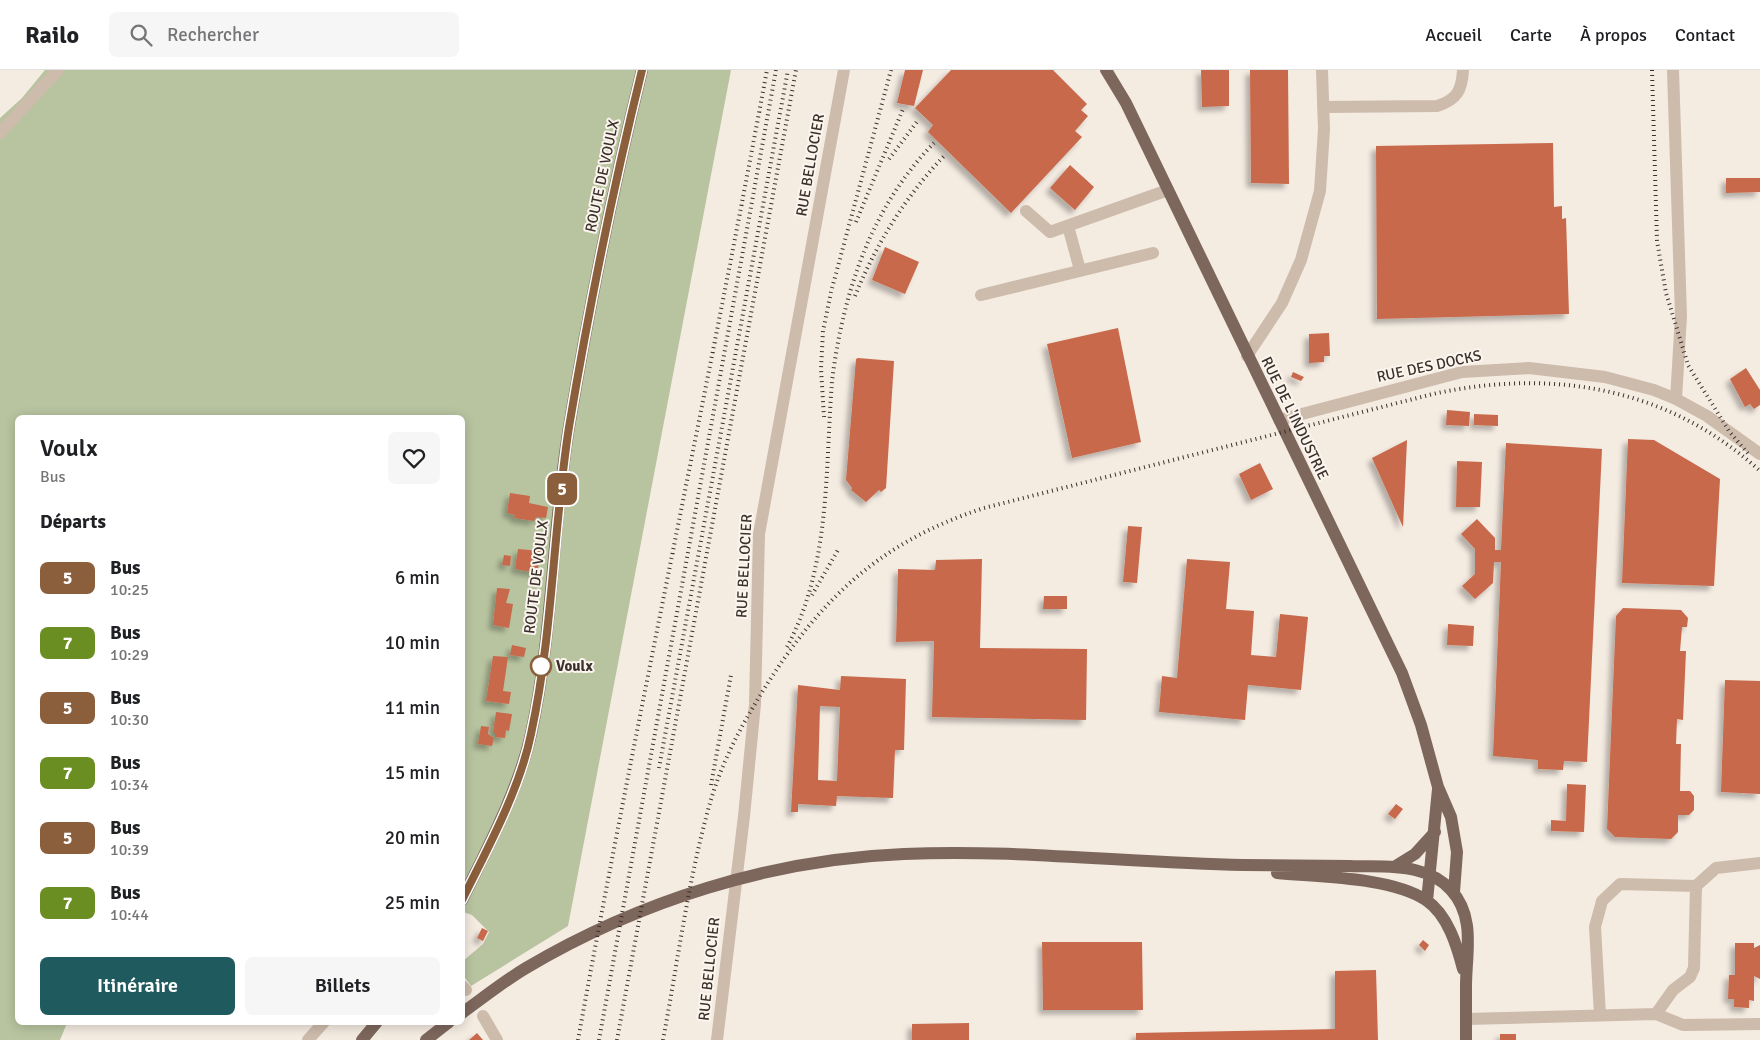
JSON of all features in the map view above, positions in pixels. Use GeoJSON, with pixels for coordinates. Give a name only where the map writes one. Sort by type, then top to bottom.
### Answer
{"type":"FeatureCollection","features":[{"type":"Feature","properties":{"kind":"main road","name":"ROUTE DE VOULX"},"geometry":{"type":"LineString","coordinates":[[465,894],[492,841],[523,763],[531,735],[548,612],[569,429],[613,199],[642,70]]}},
{"type":"Feature","properties":{"kind":"main road","name":"RUE DE L'INDUSTRIE"},"geometry":{"type":"LineString","coordinates":[[1106,70],[1126,103],[1402,673],[1421,725],[1438,787]]}},
{"type":"Feature","properties":{"kind":"main road"},"geometry":{"type":"LineString","coordinates":[[1427,901],[1438,787]]}},
{"type":"Feature","properties":{"kind":"main road"},"geometry":{"type":"LineString","coordinates":[[1438,787],[1451,817],[1457,852],[1454,892]]}},
{"type":"Feature","properties":{"kind":"main road"},"geometry":{"type":"LineString","coordinates":[[1394,867],[1415,854],[1435,832]]}},
{"type":"Feature","properties":{"kind":"main road"},"geometry":{"type":"LineString","coordinates":[[465,1011],[523,970],[575,941],[646,909],[697,891],[777,870],[846,859],[903,854],[971,854],[1200,864],[1394,867],[1430,875],[1444,883],[1454,892],[1466,917],[1469,935],[1466,984],[1466,1040]]}},
{"type":"Feature","properties":{"kind":"main road"},"geometry":{"type":"LineString","coordinates":[[1200,864],[1384,884],[1405,890],[1427,901],[1443,919],[1457,944],[1466,984]]}},
{"type":"Feature","properties":{"kind":"main road"},"geometry":{"type":"LineString","coordinates":[[1427,901],[1456,869]]}},
{"type":"Feature","properties":{"kind":"main road"},"geometry":{"type":"LineString","coordinates":[[362,1040],[374,1025]]}},
{"type":"Feature","properties":{"kind":"main road"},"geometry":{"type":"LineString","coordinates":[[426,1040],[446,1025]]}},
{"type":"Feature","properties":{"kind":"street"},"geometry":{"type":"LineString","coordinates":[[0,133],[58,70]]}},
{"type":"Feature","properties":{"kind":"street","name":"RUE BELLOCIER"},"geometry":{"type":"LineString","coordinates":[[717,1040],[744,816],[755,704],[759,534],[844,70]]}},
{"type":"Feature","properties":{"kind":"street"},"geometry":{"type":"LineString","coordinates":[[1247,356],[1282,303],[1301,260],[1320,191],[1323,107],[1322,70]]}},
{"type":"Feature","properties":{"kind":"street"},"geometry":{"type":"LineString","coordinates":[[1323,107],[1437,106],[1450,102],[1460,92],[1463,70]]}},
{"type":"Feature","properties":{"kind":"street"},"geometry":{"type":"LineString","coordinates":[[1672,70],[1681,316],[1676,399]]}},
{"type":"Feature","properties":{"kind":"street"},"geometry":{"type":"LineString","coordinates":[[1026,211],[1050,232],[1168,190]]}},
{"type":"Feature","properties":{"kind":"street"},"geometry":{"type":"LineString","coordinates":[[1068,226],[1080,270]]}},
{"type":"Feature","properties":{"kind":"street"},"geometry":{"type":"LineString","coordinates":[[981,295],[1153,252]]}},
{"type":"Feature","properties":{"kind":"street","name":"RUE DES DOCKS"},"geometry":{"type":"LineString","coordinates":[[1279,420],[1442,377],[1502,368],[1529,368],[1581,373],[1631,383],[1676,399],[1707,416],[1760,454]]}},
{"type":"Feature","properties":{"kind":"street"},"geometry":{"type":"LineString","coordinates":[[1600,1015],[1595,927],[1602,901],[1620,884],[1696,886],[1716,868],[1760,863]]}},
{"type":"Feature","properties":{"kind":"street"},"geometry":{"type":"LineString","coordinates":[[1656,1014],[1673,990],[1690,977],[1694,968],[1696,886]]}},
{"type":"Feature","properties":{"kind":"street"},"geometry":{"type":"LineString","coordinates":[[1466,1019],[1656,1014],[1682,1025],[1760,1024]]}},
{"type":"Feature","properties":{"kind":"street"},"geometry":{"type":"LineString","coordinates":[[484,1016],[497,1040]]}},
{"type":"Feature","properties":{"kind":"street"},"geometry":{"type":"LineString","coordinates":[[308,1040],[321,1025]]}},
{"type":"Feature","properties":{"kind":"green space"},"geometry":{"type":"Polygon","coordinates":[[[45,70],[731,70],[568,926],[471,986],[465,978],[465,959],[483,944],[489,932],[472,915],[465,913],[465,415],[15,415],[15,1025],[66,1025],[60,1040],[0,1040],[0,118],[22,98],[45,70]]]}},
{"type":"Feature","properties":{"kind":"building"},"geometry":{"type":"Polygon","coordinates":[[[905,70],[923,70],[914,106],[897,103],[905,70]]]}},
{"type":"Feature","properties":{"kind":"building"},"geometry":{"type":"Polygon","coordinates":[[[951,70],[1053,70],[1087,104],[1081,110],[1088,116],[1075,131],[1082,137],[1011,213],[928,132],[933,125],[915,108],[951,70]]]}},
{"type":"Feature","properties":{"kind":"building"},"geometry":{"type":"Polygon","coordinates":[[[1201,70],[1229,70],[1229,106],[1202,107],[1201,70]]]}},
{"type":"Feature","properties":{"kind":"building"},"geometry":{"type":"Polygon","coordinates":[[[1250,70],[1288,70],[1289,184],[1251,183],[1250,70]]]}},
{"type":"Feature","properties":{"kind":"building"},"geometry":{"type":"Polygon","coordinates":[[[1553,143],[1554,207],[1562,206],[1562,219],[1566,218],[1569,314],[1377,319],[1376,146],[1553,143]]]}},
{"type":"Feature","properties":{"kind":"building"},"geometry":{"type":"Polygon","coordinates":[[[1070,165],[1094,187],[1075,210],[1050,188],[1070,165]]]}},
{"type":"Feature","properties":{"kind":"building"},"geometry":{"type":"Polygon","coordinates":[[[1726,178],[1760,178],[1760,192],[1726,193],[1726,178]]]}},
{"type":"Feature","properties":{"kind":"building"},"geometry":{"type":"Polygon","coordinates":[[[885,247],[919,262],[905,294],[872,280],[885,247]]]}},
{"type":"Feature","properties":{"kind":"building"},"geometry":{"type":"Polygon","coordinates":[[[1118,328],[1141,442],[1072,458],[1047,344],[1118,328]]]}},
{"type":"Feature","properties":{"kind":"building"},"geometry":{"type":"Polygon","coordinates":[[[1329,333],[1330,356],[1324,356],[1324,362],[1309,363],[1309,334],[1329,333]]]}},
{"type":"Feature","properties":{"kind":"building"},"geometry":{"type":"Polygon","coordinates":[[[856,359],[894,361],[886,488],[881,492],[879,490],[866,502],[851,490],[852,488],[846,480],[856,359]]]}},
{"type":"Feature","properties":{"kind":"building"},"geometry":{"type":"Polygon","coordinates":[[[1746,368],[1760,390],[1760,405],[1754,409],[1750,404],[1745,407],[1730,379],[1746,368]]]}},
{"type":"Feature","properties":{"kind":"building"},"geometry":{"type":"Polygon","coordinates":[[[1293,372],[1304,377],[1301,381],[1291,377],[1293,372]]]}},
{"type":"Feature","properties":{"kind":"building"},"geometry":{"type":"Polygon","coordinates":[[[1447,410],[1470,412],[1469,426],[1446,425],[1447,410]]]}},
{"type":"Feature","properties":{"kind":"building"},"geometry":{"type":"Polygon","coordinates":[[[1474,414],[1498,415],[1498,426],[1474,425],[1474,414]]]}},
{"type":"Feature","properties":{"kind":"building"},"geometry":{"type":"Polygon","coordinates":[[[1628,439],[1654,440],[1720,479],[1714,586],[1622,583],[1628,439]]]}},
{"type":"Feature","properties":{"kind":"building"},"geometry":{"type":"Polygon","coordinates":[[[1407,440],[1405,484],[1403,527],[1372,458],[1407,440]]]}},
{"type":"Feature","properties":{"kind":"building"},"geometry":{"type":"Polygon","coordinates":[[[1506,443],[1602,449],[1587,762],[1564,761],[1563,770],[1538,769],[1538,760],[1493,756],[1501,562],[1494,562],[1493,583],[1475,599],[1462,586],[1475,574],[1475,549],[1461,534],[1477,519],[1495,538],[1495,550],[1501,550],[1506,443]]]}},
{"type":"Feature","properties":{"kind":"building"},"geometry":{"type":"Polygon","coordinates":[[[1457,461],[1482,462],[1480,507],[1456,507],[1457,461]]]}},
{"type":"Feature","properties":{"kind":"building"},"geometry":{"type":"Polygon","coordinates":[[[1260,463],[1273,489],[1251,500],[1239,474],[1260,463]]]}},
{"type":"Feature","properties":{"kind":"building"},"geometry":{"type":"Polygon","coordinates":[[[510,493],[530,496],[529,503],[548,507],[546,518],[536,517],[534,521],[514,518],[515,515],[507,513],[510,493]]]}},
{"type":"Feature","properties":{"kind":"building"},"geometry":{"type":"Polygon","coordinates":[[[1128,526],[1142,527],[1137,583],[1123,582],[1128,526]]]}},
{"type":"Feature","properties":{"kind":"building"},"geometry":{"type":"Polygon","coordinates":[[[518,549],[541,551],[537,573],[515,569],[518,549]]]}},
{"type":"Feature","properties":{"kind":"building"},"geometry":{"type":"Polygon","coordinates":[[[504,555],[511,556],[510,566],[502,565],[504,555]]]}},
{"type":"Feature","properties":{"kind":"building"},"geometry":{"type":"Polygon","coordinates":[[[982,559],[980,648],[1087,649],[1086,720],[932,717],[934,641],[896,642],[898,569],[935,570],[936,560],[982,559]]]}},
{"type":"Feature","properties":{"kind":"building"},"geometry":{"type":"Polygon","coordinates":[[[1187,559],[1230,562],[1226,609],[1254,611],[1251,655],[1276,657],[1280,614],[1308,617],[1301,690],[1248,685],[1245,720],[1159,712],[1162,676],[1177,678],[1187,559]]]}},
{"type":"Feature","properties":{"kind":"building"},"geometry":{"type":"Polygon","coordinates":[[[497,588],[510,589],[506,603],[513,604],[509,628],[493,625],[497,588]]]}},
{"type":"Feature","properties":{"kind":"building"},"geometry":{"type":"Polygon","coordinates":[[[1044,596],[1067,596],[1067,609],[1043,609],[1044,596]]]}},
{"type":"Feature","properties":{"kind":"building"},"geometry":{"type":"Polygon","coordinates":[[[1623,608],[1681,610],[1688,618],[1687,627],[1682,627],[1680,651],[1686,651],[1683,720],[1677,719],[1676,744],[1681,744],[1680,791],[1690,791],[1694,796],[1694,810],[1689,815],[1678,815],[1678,832],[1671,839],[1615,837],[1607,829],[1616,616],[1623,608]]]}},
{"type":"Feature","properties":{"kind":"building"},"geometry":{"type":"Polygon","coordinates":[[[1448,624],[1474,626],[1473,646],[1447,645],[1448,624]]]}},
{"type":"Feature","properties":{"kind":"building"},"geometry":{"type":"Polygon","coordinates":[[[512,645],[526,648],[524,657],[510,655],[512,645]]]}},
{"type":"Feature","properties":{"kind":"building"},"geometry":{"type":"Polygon","coordinates":[[[493,656],[508,657],[503,691],[511,692],[509,704],[486,701],[493,656]]]}},
{"type":"Feature","properties":{"kind":"building"},"geometry":{"type":"Polygon","coordinates":[[[841,676],[906,679],[904,750],[895,750],[893,798],[837,796],[836,806],[798,804],[798,812],[791,812],[798,685],[840,690],[841,676]],[[820,706],[818,780],[837,781],[840,707],[820,706]]]}},
{"type":"Feature","properties":{"kind":"building"},"geometry":{"type":"Polygon","coordinates":[[[1725,680],[1760,681],[1760,794],[1721,792],[1725,680]]]}},
{"type":"Feature","properties":{"kind":"building"},"geometry":{"type":"Polygon","coordinates":[[[496,712],[512,714],[509,731],[506,730],[505,738],[495,737],[495,733],[493,733],[496,712]]]}},
{"type":"Feature","properties":{"kind":"building"},"geometry":{"type":"Polygon","coordinates":[[[481,726],[489,727],[488,734],[494,738],[492,746],[478,744],[481,726]]]}},
{"type":"Feature","properties":{"kind":"building"},"geometry":{"type":"Polygon","coordinates":[[[1567,784],[1586,785],[1584,832],[1551,831],[1551,820],[1566,821],[1567,784]]]}},
{"type":"Feature","properties":{"kind":"building"},"geometry":{"type":"Polygon","coordinates":[[[1396,804],[1403,809],[1395,819],[1388,814],[1396,804]]]}},
{"type":"Feature","properties":{"kind":"building"},"geometry":{"type":"Polygon","coordinates":[[[482,928],[488,931],[483,941],[477,938],[482,928]]]}},
{"type":"Feature","properties":{"kind":"building"},"geometry":{"type":"Polygon","coordinates":[[[1423,940],[1429,945],[1425,951],[1419,945],[1423,940]]]}},
{"type":"Feature","properties":{"kind":"building"},"geometry":{"type":"Polygon","coordinates":[[[1042,942],[1142,942],[1143,1010],[1043,1010],[1042,942]]]}},
{"type":"Feature","properties":{"kind":"building"},"geometry":{"type":"Polygon","coordinates":[[[1735,943],[1754,943],[1754,948],[1760,945],[1760,979],[1754,976],[1754,1001],[1749,1000],[1749,1008],[1734,1007],[1734,999],[1728,999],[1729,975],[1735,975],[1735,943]]]}},
{"type":"Feature","properties":{"kind":"building"},"geometry":{"type":"Polygon","coordinates":[[[1376,970],[1378,1040],[1136,1040],[1136,1033],[1335,1029],[1335,971],[1376,970]]]}},
{"type":"Feature","properties":{"kind":"building"},"geometry":{"type":"Polygon","coordinates":[[[969,1023],[969,1040],[912,1040],[912,1024],[969,1023]]]}},
{"type":"Feature","properties":{"kind":"building"},"geometry":{"type":"Polygon","coordinates":[[[477,1033],[483,1040],[469,1040],[477,1033]]]}},
{"type":"Feature","properties":{"kind":"building"},"geometry":{"type":"Polygon","coordinates":[[[1500,1034],[1516,1034],[1516,1040],[1500,1040],[1500,1034]]]}},
{"type":"Feature","properties":{"kind":"railway"},"geometry":{"type":"LineString","coordinates":[[578,1040],[767,70]]}},
{"type":"Feature","properties":{"kind":"railway"},"geometry":{"type":"LineString","coordinates":[[599,1040],[776,70]]}},
{"type":"Feature","properties":{"kind":"railway"},"geometry":{"type":"LineString","coordinates":[[659,768],[788,70]]}},
{"type":"Feature","properties":{"kind":"railway"},"geometry":{"type":"LineString","coordinates":[[617,1040],[796,70]]}},
{"type":"Feature","properties":{"kind":"railway"},"geometry":{"type":"LineString","coordinates":[[824,417],[821,369],[823,331],[831,292],[891,70]]}},
{"type":"Feature","properties":{"kind":"railway"},"geometry":{"type":"LineString","coordinates":[[1652,70],[1657,241],[1666,293],[1688,365],[1729,431],[1750,456]]}},
{"type":"Feature","properties":{"kind":"railway"},"geometry":{"type":"LineString","coordinates":[[856,222],[903,109]]}},
{"type":"Feature","properties":{"kind":"railway"},"geometry":{"type":"LineString","coordinates":[[889,159],[919,119]]}},
{"type":"Feature","properties":{"kind":"railway"},"geometry":{"type":"LineString","coordinates":[[787,647],[801,616],[812,583],[819,550],[826,483],[832,381],[837,348],[852,284],[863,253],[893,195],[912,168],[934,143]]}},
{"type":"Feature","properties":{"kind":"railway"},"geometry":{"type":"LineString","coordinates":[[855,296],[863,277],[894,220],[918,186],[946,154]]}},
{"type":"Feature","properties":{"kind":"railway"},"geometry":{"type":"LineString","coordinates":[[663,1040],[695,861],[714,789],[732,747],[761,694],[805,630],[854,579],[882,557],[913,538],[947,522],[984,508],[1433,394],[1477,386],[1521,383],[1565,385],[1607,391],[1647,403],[1687,420],[1724,443],[1760,471]]}},
{"type":"Feature","properties":{"kind":"railway"},"geometry":{"type":"LineString","coordinates":[[812,595],[838,550]]}},
{"type":"Feature","properties":{"kind":"railway"},"geometry":{"type":"LineString","coordinates":[[711,785],[731,675]]}},
{"type":"Feature","properties":{"kind":"bus line","name":"5"},"geometry":{"type":"LineString","coordinates":[[465,894],[492,841],[523,763],[531,735],[548,612],[569,429],[613,199],[642,70]]}},
{"type":"Feature","properties":{"kind":"place","name":"Voulx"},"geometry":{"type":"Point","coordinates":[541,666]}}]}
